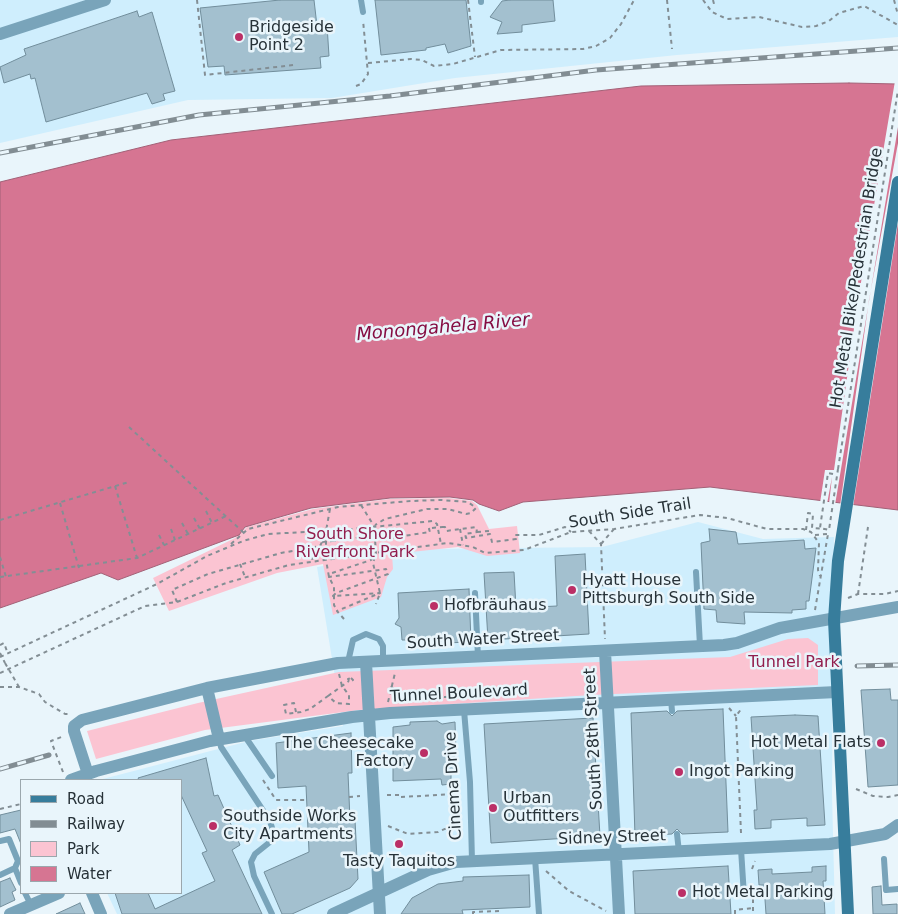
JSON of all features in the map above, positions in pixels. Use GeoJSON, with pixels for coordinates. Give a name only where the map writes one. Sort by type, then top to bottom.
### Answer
{"type":"FeatureCollection","features":[{"type":"Feature","properties":{"kind":"main road"},"geometry":{"type":"LineString","coordinates":[[848,914],[834,620],[842,533],[898,182]]}},
{"type":"Feature","properties":{"kind":"street"},"geometry":{"type":"LineString","coordinates":[[0,34],[105,0]]}},
{"type":"Feature","properties":{"kind":"street","name":"South Water Street"},"geometry":{"type":"LineString","coordinates":[[71,726],[82,720],[207,688],[366,662],[478,657],[606,646],[700,646],[737,643],[780,628],[898,608]]}},
{"type":"Feature","properties":{"kind":"street","name":"South 28th Street"},"geometry":{"type":"LineString","coordinates":[[606,646],[619,914]]}},
{"type":"Feature","properties":{"kind":"street"},"geometry":{"type":"LineString","coordinates":[[366,662],[380,914]]}},
{"type":"Feature","properties":{"kind":"street"},"geometry":{"type":"LineString","coordinates":[[207,688],[219,739]]}},
{"type":"Feature","properties":{"kind":"street","name":"Tunnel Boulevard"},"geometry":{"type":"LineString","coordinates":[[67,777],[88,774],[219,739],[369,715],[608,703],[671,705],[837,692]]}},
{"type":"Feature","properties":{"kind":"street"},"geometry":{"type":"LineString","coordinates":[[71,726],[88,774]]}},
{"type":"Feature","properties":{"kind":"street","name":"Sidney Street"},"geometry":{"type":"LineString","coordinates":[[333,914],[428,870],[456,862],[741,849],[844,841],[885,834],[898,825]]}},
{"type":"Feature","properties":{"kind":"street"},"geometry":{"type":"LineString","coordinates":[[10,914],[57,894]]}},
{"type":"Feature","properties":{"kind":"street"},"geometry":{"type":"LineString","coordinates":[[92,894],[101,914]]}},
{"type":"Feature","properties":{"kind":"lane"},"geometry":{"type":"LineString","coordinates":[[362,0],[363,12]]}},
{"type":"Feature","properties":{"kind":"lane"},"geometry":{"type":"LineString","coordinates":[[696,572],[700,646]]}},
{"type":"Feature","properties":{"kind":"lane"},"geometry":{"type":"LineString","coordinates":[[475,593],[478,657]]}},
{"type":"Feature","properties":{"kind":"lane"},"geometry":{"type":"LineString","coordinates":[[343,666],[353,640],[366,634],[379,639],[384,661]]}},
{"type":"Feature","properties":{"kind":"lane","name":"Cinema Drive"},"geometry":{"type":"LineString","coordinates":[[464,710],[470,782],[472,861]]}},
{"type":"Feature","properties":{"kind":"lane"},"geometry":{"type":"LineString","coordinates":[[244,735],[272,776]]}},
{"type":"Feature","properties":{"kind":"lane"},"geometry":{"type":"LineString","coordinates":[[219,739],[221,747],[270,821],[273,831],[270,842],[254,854],[250,862],[254,876],[272,914]]}},
{"type":"Feature","properties":{"kind":"lane"},"geometry":{"type":"LineString","coordinates":[[677,834],[679,852]]}},
{"type":"Feature","properties":{"kind":"lane"},"geometry":{"type":"LineString","coordinates":[[0,842],[9,839],[18,861],[15,868],[0,875]]}},
{"type":"Feature","properties":{"kind":"lane"},"geometry":{"type":"LineString","coordinates":[[741,849],[744,896]]}},
{"type":"Feature","properties":{"kind":"lane"},"geometry":{"type":"LineString","coordinates":[[535,857],[539,914]]}},
{"type":"Feature","properties":{"kind":"lane"},"geometry":{"type":"LineString","coordinates":[[884,859],[886,890],[898,889]]}},
{"type":"Feature","properties":{"kind":"lane"},"geometry":{"type":"LineString","coordinates":[[15,868],[20,880]]}},
{"type":"Feature","properties":{"kind":"lane"},"geometry":{"type":"LineString","coordinates":[[25,894],[30,905]]}},
{"type":"Feature","properties":{"kind":"path"},"geometry":{"type":"LineString","coordinates":[[197,0],[204,74],[294,64]]}},
{"type":"Feature","properties":{"kind":"path"},"geometry":{"type":"LineString","coordinates":[[468,0],[475,57]]}},
{"type":"Feature","properties":{"kind":"path"},"geometry":{"type":"LineString","coordinates":[[368,63],[411,58],[422,60],[434,66],[453,64],[501,50],[583,49],[596,46],[610,38],[621,24],[634,0]]}},
{"type":"Feature","properties":{"kind":"path"},"geometry":{"type":"LineString","coordinates":[[667,0],[672,49]]}},
{"type":"Feature","properties":{"kind":"path"},"geometry":{"type":"LineString","coordinates":[[703,0],[712,12],[727,19],[758,17],[784,24],[809,27],[829,21],[850,9],[864,6],[898,25]]}},
{"type":"Feature","properties":{"kind":"path"},"geometry":{"type":"LineString","coordinates":[[713,0],[714,4],[717,3]]}},
{"type":"Feature","properties":{"kind":"path"},"geometry":{"type":"LineString","coordinates":[[894,0],[898,15]]}},
{"type":"Feature","properties":{"kind":"path"},"geometry":{"type":"LineString","coordinates":[[356,86],[366,80],[368,74],[363,12]]}},
{"type":"Feature","properties":{"kind":"path","name":"Hot Metal Bike/Pedestrian Bridge"},"geometry":{"type":"LineString","coordinates":[[833,474],[828,473],[820,528],[829,530],[898,90]]}},
{"type":"Feature","properties":{"kind":"path"},"geometry":{"type":"LineString","coordinates":[[129,426],[244,533]]}},
{"type":"Feature","properties":{"kind":"path"},"geometry":{"type":"LineString","coordinates":[[0,520],[129,482]]}},
{"type":"Feature","properties":{"kind":"path"},"geometry":{"type":"LineString","coordinates":[[116,486],[137,558]]}},
{"type":"Feature","properties":{"kind":"path"},"geometry":{"type":"LineString","coordinates":[[0,657],[157,584],[229,545],[248,529],[330,509],[361,505],[441,500],[468,502],[476,508],[471,513],[466,514],[448,509],[427,509],[385,519],[374,526]]}},
{"type":"Feature","properties":{"kind":"path"},"geometry":{"type":"LineString","coordinates":[[60,503],[79,568]]}},
{"type":"Feature","properties":{"kind":"path"},"geometry":{"type":"LineString","coordinates":[[361,505],[374,526],[376,553],[373,563],[380,592],[376,604]]}},
{"type":"Feature","properties":{"kind":"path"},"geometry":{"type":"LineString","coordinates":[[330,509],[326,531],[326,560],[329,577],[334,587],[333,596],[337,611],[344,619]]}},
{"type":"Feature","properties":{"kind":"path"},"geometry":{"type":"LineString","coordinates":[[206,511],[212,523]]}},
{"type":"Feature","properties":{"kind":"path"},"geometry":{"type":"LineString","coordinates":[[806,530],[808,513],[813,514],[811,526],[825,530]]}},
{"type":"Feature","properties":{"kind":"path","name":"South Side Trail"},"geometry":{"type":"LineString","coordinates":[[0,674],[145,606],[177,602],[245,577],[289,565],[441,544],[463,546],[486,553],[524,550],[572,532],[614,529],[700,515],[727,518],[767,529],[806,530],[815,535]]}},
{"type":"Feature","properties":{"kind":"path"},"geometry":{"type":"LineString","coordinates":[[0,577],[79,568],[137,558],[226,516]]}},
{"type":"Feature","properties":{"kind":"path"},"geometry":{"type":"LineString","coordinates":[[194,518],[200,529]]}},
{"type":"Feature","properties":{"kind":"path"},"geometry":{"type":"LineString","coordinates":[[229,545],[268,534],[326,531],[433,521],[437,524],[441,544]]}},
{"type":"Feature","properties":{"kind":"path"},"geometry":{"type":"LineString","coordinates":[[182,523],[188,534]]}},
{"type":"Feature","properties":{"kind":"path"},"geometry":{"type":"LineString","coordinates":[[177,602],[172,590],[240,564],[320,546],[322,542],[382,534],[383,538],[430,532],[429,529],[442,527],[446,527],[446,530],[476,527],[477,532]]}},
{"type":"Feature","properties":{"kind":"path"},"geometry":{"type":"LineString","coordinates":[[490,534],[466,538],[465,534],[489,531],[490,534],[492,542],[516,539],[515,535],[540,535],[565,527],[572,532]]}},
{"type":"Feature","properties":{"kind":"path"},"geometry":{"type":"LineString","coordinates":[[858,594],[868,527]]}},
{"type":"Feature","properties":{"kind":"path"},"geometry":{"type":"LineString","coordinates":[[171,529],[175,540]]}},
{"type":"Feature","properties":{"kind":"path"},"geometry":{"type":"LineString","coordinates":[[460,529],[463,546]]}},
{"type":"Feature","properties":{"kind":"path"},"geometry":{"type":"LineString","coordinates":[[601,544],[614,529]]}},
{"type":"Feature","properties":{"kind":"path"},"geometry":{"type":"LineString","coordinates":[[589,531],[601,544],[606,646]]}},
{"type":"Feature","properties":{"kind":"path"},"geometry":{"type":"LineString","coordinates":[[814,614],[818,602],[827,534],[815,535],[820,547],[818,570],[820,576]]}},
{"type":"Feature","properties":{"kind":"path"},"geometry":{"type":"LineString","coordinates":[[159,535],[164,545]]}},
{"type":"Feature","properties":{"kind":"path"},"geometry":{"type":"LineString","coordinates":[[310,548],[313,562]]}},
{"type":"Feature","properties":{"kind":"path"},"geometry":{"type":"LineString","coordinates":[[329,577],[332,573],[370,560],[376,553]]}},
{"type":"Feature","properties":{"kind":"path"},"geometry":{"type":"LineString","coordinates":[[0,557],[6,577]]}},
{"type":"Feature","properties":{"kind":"path"},"geometry":{"type":"LineString","coordinates":[[240,564],[245,577]]}},
{"type":"Feature","properties":{"kind":"path"},"geometry":{"type":"LineString","coordinates":[[329,577],[386,570],[388,574],[336,593],[333,596]]}},
{"type":"Feature","properties":{"kind":"path"},"geometry":{"type":"LineString","coordinates":[[851,598],[858,594],[885,594],[898,591]]}},
{"type":"Feature","properties":{"kind":"path"},"geometry":{"type":"LineString","coordinates":[[333,596],[380,592]]}},
{"type":"Feature","properties":{"kind":"path"},"geometry":{"type":"LineString","coordinates":[[337,611],[380,592]]}},
{"type":"Feature","properties":{"kind":"path"},"geometry":{"type":"LineString","coordinates":[[818,602],[823,602]]}},
{"type":"Feature","properties":{"kind":"path"},"geometry":{"type":"LineString","coordinates":[[0,645],[4,644],[8,654]]}},
{"type":"Feature","properties":{"kind":"path"},"geometry":{"type":"LineString","coordinates":[[0,652],[19,687]]}},
{"type":"Feature","properties":{"kind":"path"},"geometry":{"type":"LineString","coordinates":[[343,666],[342,686],[349,695],[349,708]]}},
{"type":"Feature","properties":{"kind":"path"},"geometry":{"type":"LineString","coordinates":[[388,704],[395,668]]}},
{"type":"Feature","properties":{"kind":"path"},"geometry":{"type":"LineString","coordinates":[[296,712],[294,703],[284,705],[286,714],[296,712],[310,709],[349,681]]}},
{"type":"Feature","properties":{"kind":"path"},"geometry":{"type":"LineString","coordinates":[[391,686],[396,692],[446,697],[473,695],[473,700]]}},
{"type":"Feature","properties":{"kind":"path"},"geometry":{"type":"LineString","coordinates":[[0,687],[19,687],[39,694],[45,702],[65,714],[72,714],[71,726],[51,740],[67,777]]}},
{"type":"Feature","properties":{"kind":"path"},"geometry":{"type":"LineString","coordinates":[[328,696],[336,703],[349,704]]}},
{"type":"Feature","properties":{"kind":"path"},"geometry":{"type":"LineString","coordinates":[[736,716],[745,705]]}},
{"type":"Feature","properties":{"kind":"path"},"geometry":{"type":"LineString","coordinates":[[728,706],[736,716],[741,833]]}},
{"type":"Feature","properties":{"kind":"path"},"geometry":{"type":"LineString","coordinates":[[856,788],[873,796],[888,797],[898,795]]}},
{"type":"Feature","properties":{"kind":"path"},"geometry":{"type":"LineString","coordinates":[[387,795],[456,794]]}},
{"type":"Feature","properties":{"kind":"path"},"geometry":{"type":"LineString","coordinates":[[349,797],[360,796]]}},
{"type":"Feature","properties":{"kind":"path"},"geometry":{"type":"LineString","coordinates":[[0,809],[20,804]]}},
{"type":"Feature","properties":{"kind":"path"},"geometry":{"type":"LineString","coordinates":[[388,826],[408,834],[438,832],[458,823]]}},
{"type":"Feature","properties":{"kind":"path"},"geometry":{"type":"LineString","coordinates":[[546,871],[570,891],[606,911]]}},
{"type":"Feature","properties":{"kind":"path"},"geometry":{"type":"LineString","coordinates":[[735,914],[735,910],[753,908]]}},
{"type":"Feature","properties":{"kind":"path"},"geometry":{"type":"LineString","coordinates":[[473,914],[473,912],[499,911]]}},
{"type":"Feature","properties":{"kind":"shaded area"},"geometry":{"type":"Polygon","coordinates":[[[0,0],[898,0],[898,37],[677,55],[455,78],[332,98],[188,100],[0,143],[0,0]]]}},
{"type":"Feature","properties":{"kind":"shaded area"},"geometry":{"type":"Polygon","coordinates":[[[698,522],[763,539],[834,537],[832,794],[835,914],[117,914],[107,894],[182,894],[182,779],[103,779],[249,741],[343,726],[317,567],[429,549],[602,547],[698,522]]]}},
{"type":"Feature","properties":{"kind":"green space","name":"South Shore Riverfront Park"},"geometry":{"type":"Polygon","coordinates":[[[449,498],[472,501],[477,505],[489,529],[517,526],[520,553],[487,556],[458,547],[392,554],[393,569],[387,577],[381,597],[333,615],[323,564],[277,573],[169,611],[153,578],[235,538],[247,527],[313,509],[389,499],[449,498]]]}},
{"type":"Feature","properties":{"kind":"green space","name":"Tunnel Park"},"geometry":{"type":"Polygon","coordinates":[[[808,638],[818,645],[818,685],[592,695],[359,710],[205,730],[96,759],[87,731],[198,703],[339,672],[730,657],[788,639],[808,638]]]}},
{"type":"Feature","properties":{"kind":"water","name":"Monongahela River"},"geometry":{"type":"Polygon","coordinates":[[[898,84],[898,510],[710,487],[523,502],[499,511],[473,500],[450,497],[390,498],[311,508],[245,527],[239,535],[118,580],[101,573],[0,608],[0,182],[171,140],[641,86],[898,84]]]}},
{"type":"Feature","properties":{"kind":"pier"},"geometry":{"type":"Polygon","coordinates":[[[895,81],[898,81],[898,127],[835,505],[829,504],[832,477],[827,504],[820,503],[825,470],[834,470],[858,300],[895,81]]]}},
{"type":"Feature","properties":{"kind":"pier"},"geometry":{"type":"Polygon","coordinates":[[[898,143],[898,223],[853,507],[840,506],[869,300],[898,143]]]}},
{"type":"Feature","properties":{"kind":"building"},"geometry":{"type":"Polygon","coordinates":[[[280,0],[314,0],[317,26],[327,25],[329,56],[320,57],[321,68],[225,75],[224,66],[208,67],[200,8],[280,0]]]}},
{"type":"Feature","properties":{"kind":"building"},"geometry":{"type":"Polygon","coordinates":[[[375,0],[466,0],[471,46],[448,53],[445,44],[426,48],[426,50],[381,55],[375,0]]]}},
{"type":"Feature","properties":{"kind":"building"},"geometry":{"type":"Polygon","coordinates":[[[553,0],[555,21],[522,25],[522,32],[497,34],[502,22],[490,17],[502,1],[553,0]]]}},
{"type":"Feature","properties":{"kind":"building"},"geometry":{"type":"Polygon","coordinates":[[[137,11],[139,17],[152,12],[175,91],[163,94],[165,100],[152,104],[147,93],[46,122],[35,78],[31,79],[30,74],[4,83],[0,67],[26,55],[24,49],[137,11]]]}},
{"type":"Feature","properties":{"kind":"building"},"geometry":{"type":"Polygon","coordinates":[[[709,529],[736,532],[738,544],[804,540],[805,549],[816,548],[809,601],[806,601],[806,609],[792,610],[792,613],[744,612],[745,624],[717,622],[716,610],[704,609],[701,543],[710,541],[709,529]]]}},
{"type":"Feature","properties":{"kind":"building","name":"Hyatt House Pittsburgh South Side"},"geometry":{"type":"Polygon","coordinates":[[[585,554],[589,634],[488,640],[484,573],[514,572],[516,608],[557,606],[555,556],[585,554]]]}},
{"type":"Feature","properties":{"kind":"building","name":"Hofbräuhaus"},"geometry":{"type":"Polygon","coordinates":[[[469,589],[471,642],[417,644],[417,640],[402,640],[401,627],[395,624],[399,618],[398,593],[469,589]]]}},
{"type":"Feature","properties":{"kind":"building","name":"Hot Metal Flats"},"geometry":{"type":"Polygon","coordinates":[[[890,689],[891,700],[898,700],[898,785],[868,787],[861,690],[890,689]]]}},
{"type":"Feature","properties":{"kind":"building","name":"Ingot Parking"},"geometry":{"type":"Polygon","coordinates":[[[723,709],[728,832],[682,834],[677,829],[672,834],[635,836],[631,713],[667,711],[672,716],[677,711],[723,709]]]}},
{"type":"Feature","properties":{"kind":"building"},"geometry":{"type":"Polygon","coordinates":[[[818,716],[825,825],[807,826],[807,818],[771,820],[771,828],[755,829],[754,810],[757,810],[751,717],[818,716]]]}},
{"type":"Feature","properties":{"kind":"building"},"geometry":{"type":"Polygon","coordinates":[[[593,718],[600,836],[491,843],[484,724],[593,718]]]}},
{"type":"Feature","properties":{"kind":"building","name":"The Cheesecake Factory"},"geometry":{"type":"Polygon","coordinates":[[[437,721],[442,724],[455,722],[455,774],[451,774],[451,784],[442,785],[441,779],[393,781],[393,727],[410,725],[410,722],[437,721]]]}},
{"type":"Feature","properties":{"kind":"building"},"geometry":{"type":"Polygon","coordinates":[[[351,733],[352,773],[348,773],[350,820],[355,820],[358,879],[350,888],[292,914],[282,914],[264,872],[309,852],[306,786],[278,788],[276,743],[351,733]]]}},
{"type":"Feature","properties":{"kind":"building"},"geometry":{"type":"Polygon","coordinates":[[[206,758],[214,796],[218,795],[240,845],[232,850],[262,914],[122,914],[115,894],[148,894],[155,909],[215,881],[202,853],[207,851],[182,797],[182,779],[138,778],[206,758]]]}},
{"type":"Feature","properties":{"kind":"building"},"geometry":{"type":"Polygon","coordinates":[[[20,810],[20,842],[15,829],[0,833],[0,815],[20,810]]]}},
{"type":"Feature","properties":{"kind":"building","name":"Hot Metal Parking"},"geometry":{"type":"Polygon","coordinates":[[[728,866],[731,914],[635,914],[633,871],[728,866]]]}},
{"type":"Feature","properties":{"kind":"building"},"geometry":{"type":"Polygon","coordinates":[[[826,866],[826,881],[823,881],[825,914],[766,914],[764,885],[759,885],[758,870],[772,869],[772,874],[812,872],[812,867],[826,866]]]}},
{"type":"Feature","properties":{"kind":"building"},"geometry":{"type":"Polygon","coordinates":[[[529,875],[530,907],[462,910],[463,914],[401,914],[412,898],[438,884],[463,881],[463,877],[529,875]]]}},
{"type":"Feature","properties":{"kind":"building"},"geometry":{"type":"Polygon","coordinates":[[[10,878],[16,890],[12,892],[15,900],[0,907],[0,882],[10,878]]]}},
{"type":"Feature","properties":{"kind":"building"},"geometry":{"type":"Polygon","coordinates":[[[881,886],[882,905],[897,904],[897,914],[873,914],[872,887],[881,886]]]}},
{"type":"Feature","properties":{"kind":"building"},"geometry":{"type":"Polygon","coordinates":[[[80,903],[85,914],[56,914],[80,903]]]}},
{"type":"Feature","properties":{"kind":"railway"},"geometry":{"type":"LineString","coordinates":[[0,153],[199,115],[390,96],[596,70],[898,48]]}},
{"type":"Feature","properties":{"kind":"railway"},"geometry":{"type":"LineString","coordinates":[[857,666],[898,665]]}},
{"type":"Feature","properties":{"kind":"railway"},"geometry":{"type":"LineString","coordinates":[[0,769],[49,755]]}},
{"type":"Feature","properties":{"kind":"place","name":"Bridgeside Point 2"},"geometry":{"type":"Point","coordinates":[239,37]}},
{"type":"Feature","properties":{"kind":"place","name":"Hyatt House Pittsburgh South Side"},"geometry":{"type":"Point","coordinates":[572,590]}},
{"type":"Feature","properties":{"kind":"place","name":"Hofbräuhaus"},"geometry":{"type":"Point","coordinates":[434,606]}},
{"type":"Feature","properties":{"kind":"place","name":"Hot Metal Flats"},"geometry":{"type":"Point","coordinates":[881,743]}},
{"type":"Feature","properties":{"kind":"place","name":"The Cheesecake Factory"},"geometry":{"type":"Point","coordinates":[424,753]}},
{"type":"Feature","properties":{"kind":"place","name":"Ingot Parking"},"geometry":{"type":"Point","coordinates":[679,772]}},
{"type":"Feature","properties":{"kind":"place","name":"Urban Outfitters"},"geometry":{"type":"Point","coordinates":[493,808]}},
{"type":"Feature","properties":{"kind":"place","name":"Southside Works City Apartments"},"geometry":{"type":"Point","coordinates":[213,826]}},
{"type":"Feature","properties":{"kind":"place","name":"Tasty Taquitos"},"geometry":{"type":"Point","coordinates":[399,844]}},
{"type":"Feature","properties":{"kind":"place","name":"Hot Metal Parking"},"geometry":{"type":"Point","coordinates":[682,893]}}]}
